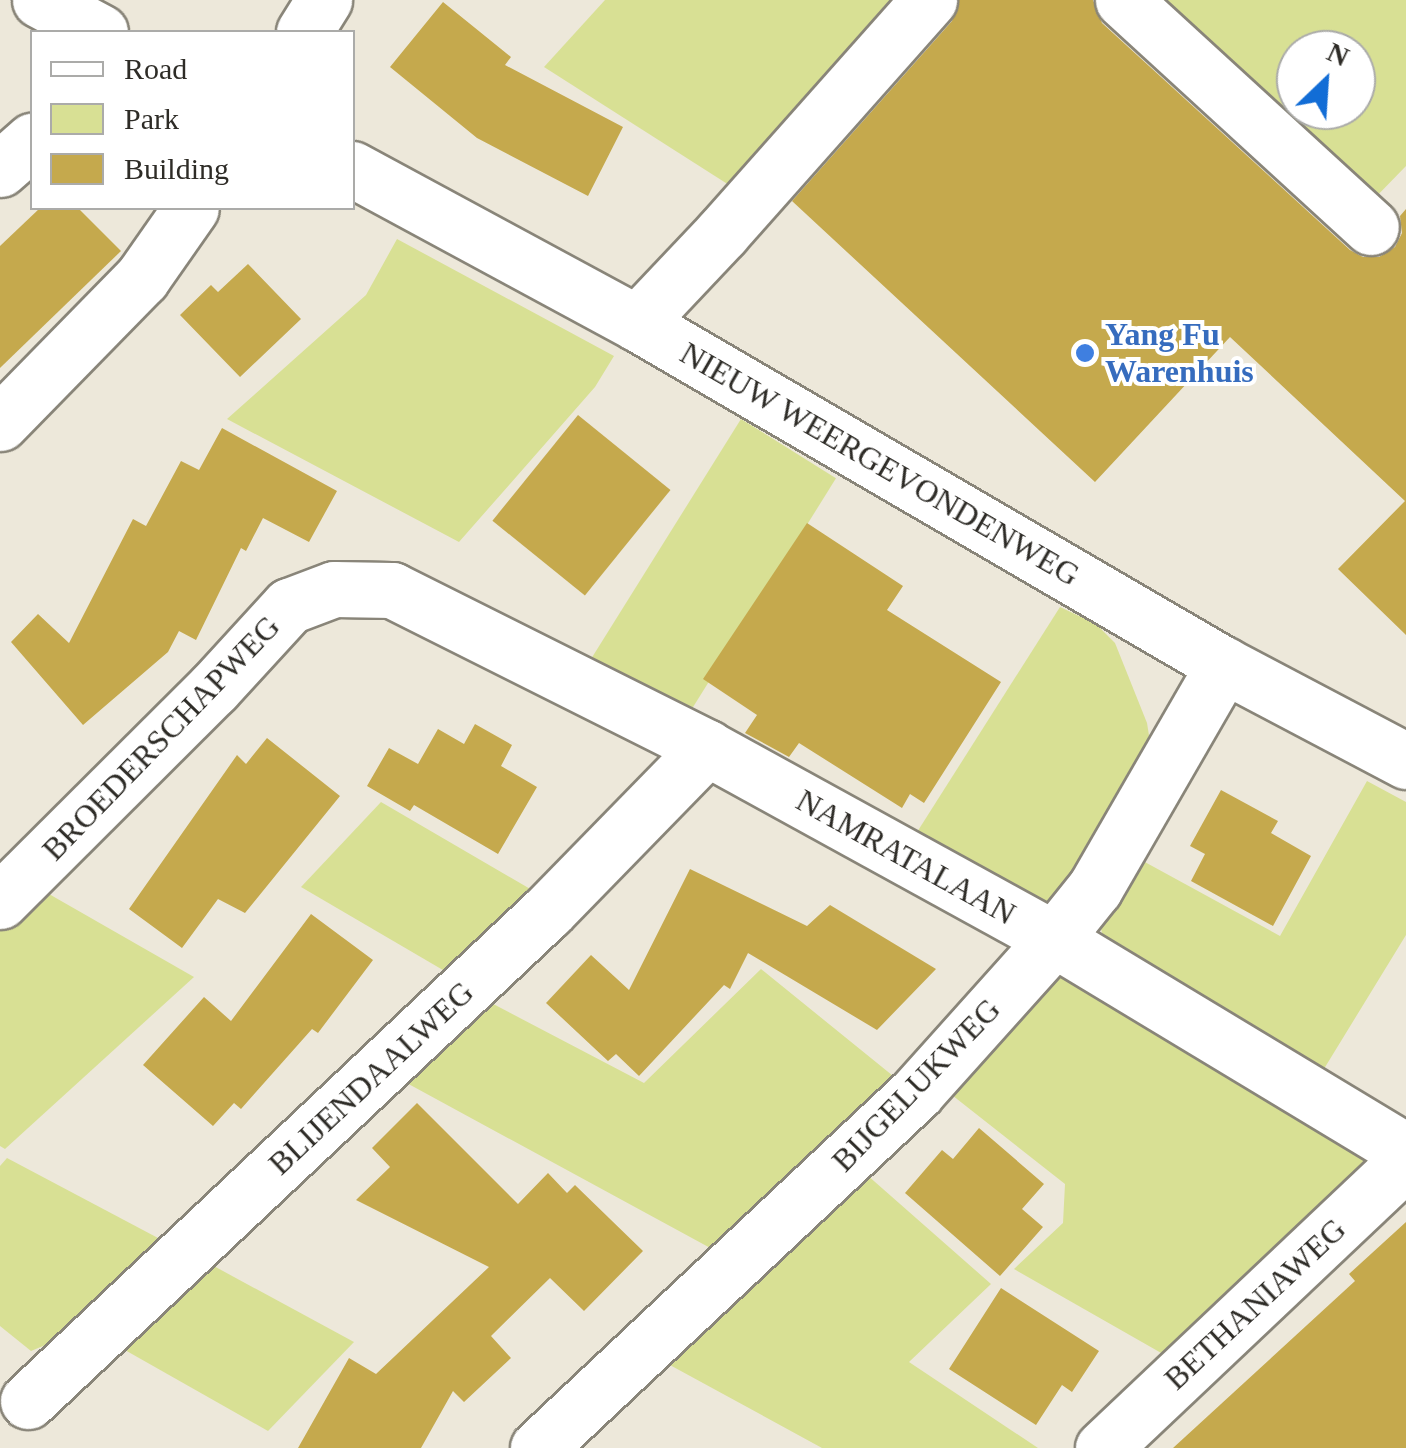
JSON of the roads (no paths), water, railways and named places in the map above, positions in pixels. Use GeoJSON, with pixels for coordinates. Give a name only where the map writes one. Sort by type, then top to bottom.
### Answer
{"type":"FeatureCollection","features":[{"type":"Feature","properties":{"kind":"street"},"geometry":{"type":"LineString","coordinates":[[40,0],[96,30]]}},
{"type":"Feature","properties":{"kind":"street"},"geometry":{"type":"LineString","coordinates":[[305,30],[324,0]]}},
{"type":"Feature","properties":{"kind":"street"},"geometry":{"type":"LineString","coordinates":[[636,323],[722,234],[928,0]]}},
{"type":"Feature","properties":{"kind":"street"},"geometry":{"type":"LineString","coordinates":[[1124,0],[1371,227]]}},
{"type":"Feature","properties":{"kind":"street"},"geometry":{"type":"LineString","coordinates":[[0,169],[30,142]]}},
{"type":"Feature","properties":{"kind":"street","name":"NIEUW WEERGEVONDENWEG"},"geometry":{"type":"LineString","coordinates":[[355,171],[636,323],[1224,666],[1406,761]]}},
{"type":"Feature","properties":{"kind":"street"},"geometry":{"type":"LineString","coordinates":[[0,423],[142,278],[190,210]]}},
{"type":"Feature","properties":{"kind":"street","name":"BROEDERSCHAPWEG"},"geometry":{"type":"LineString","coordinates":[[0,901],[212,689],[288,606],[334,589],[392,590]]}},
{"type":"Feature","properties":{"kind":"street","name":"NAMRATALAAN"},"geometry":{"type":"LineString","coordinates":[[392,590],[707,748],[1054,938],[1406,1151]]}},
{"type":"Feature","properties":{"kind":"street","name":"BIJGELUKWEG"},"geometry":{"type":"LineString","coordinates":[[538,1448],[916,1093],[1054,938],[1095,888],[1224,666]]}},
{"type":"Feature","properties":{"kind":"street","name":"BLIJENDAALWEG"},"geometry":{"type":"LineString","coordinates":[[28,1402],[548,911],[707,748]]}},
{"type":"Feature","properties":{"kind":"street","name":"BETHANIAWEG"},"geometry":{"type":"LineString","coordinates":[[1103,1448],[1406,1161]]}},
{"type":"Feature","properties":{"kind":"place","name":"Yang Fu Warenhuis"},"geometry":{"type":"Point","coordinates":[1085,353]}}]}
